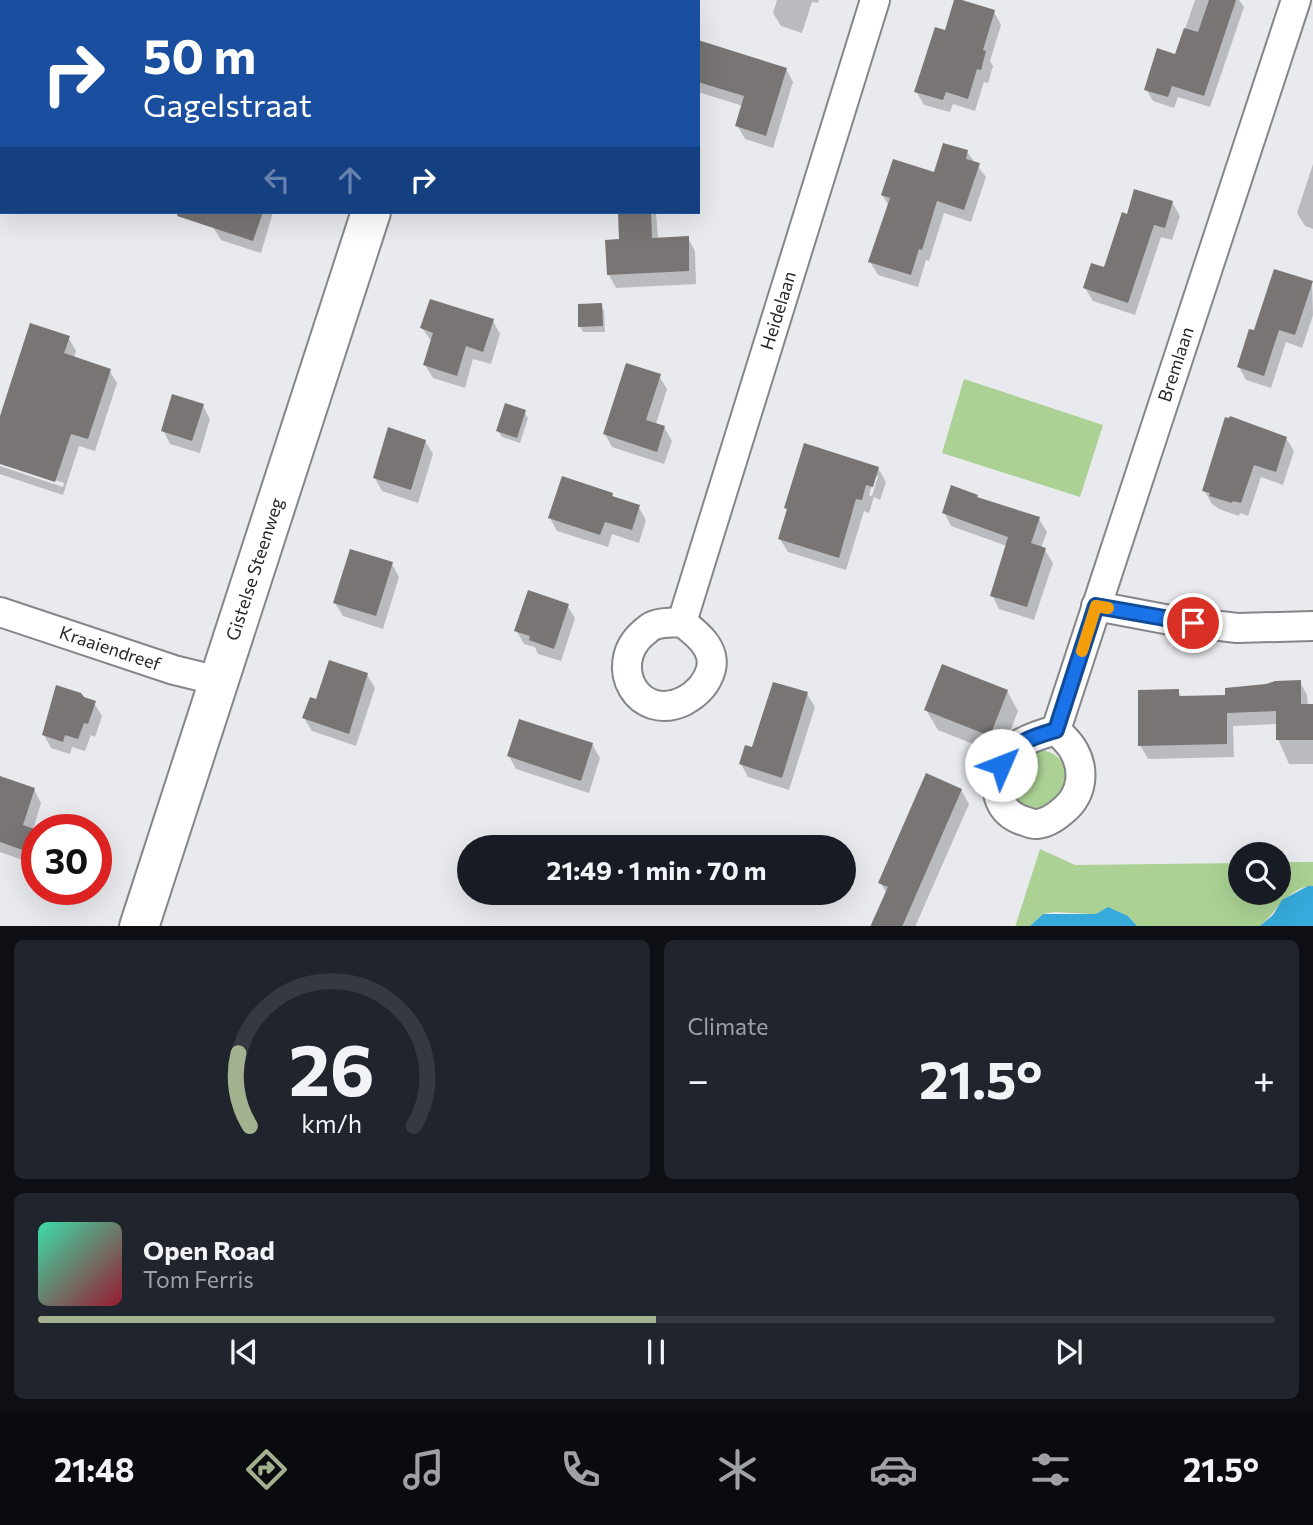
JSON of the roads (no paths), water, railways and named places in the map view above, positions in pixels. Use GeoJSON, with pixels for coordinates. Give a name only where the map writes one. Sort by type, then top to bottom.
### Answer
{"type":"FeatureCollection","features":[{"type":"Feature","properties":{"kind":"main road","name":"Gistelse Steenweg"},"geometry":{"type":"LineString","coordinates":[[139,926],[371,214]]}},
{"type":"Feature","properties":{"kind":"street","name":"Heidelaan"},"geometry":{"type":"LineString","coordinates":[[682,622],[875,0]]}},
{"type":"Feature","properties":{"kind":"street","name":"Bremlaan"},"geometry":{"type":"LineString","coordinates":[[1056,730],[1296,0]]}},
{"type":"Feature","properties":{"kind":"street"},"geometry":{"type":"LineString","coordinates":[[1096,606],[1170,620],[1237,628],[1313,626]]}},
{"type":"Feature","properties":{"kind":"street","name":"Kraaiendreef"},"geometry":{"type":"LineString","coordinates":[[0,612],[174,670],[219,681]]}},
{"type":"Feature","properties":{"kind":"water"},"geometry":{"type":"Polygon","coordinates":[[[1313,886],[1313,926],[1260,926],[1273,915],[1279,905],[1291,905],[1291,895],[1313,886]]]}},
{"type":"Feature","properties":{"kind":"water"},"geometry":{"type":"Polygon","coordinates":[[[1108,907],[1128,916],[1137,926],[1030,926],[1043,914],[1096,914],[1108,907]]]}}]}
